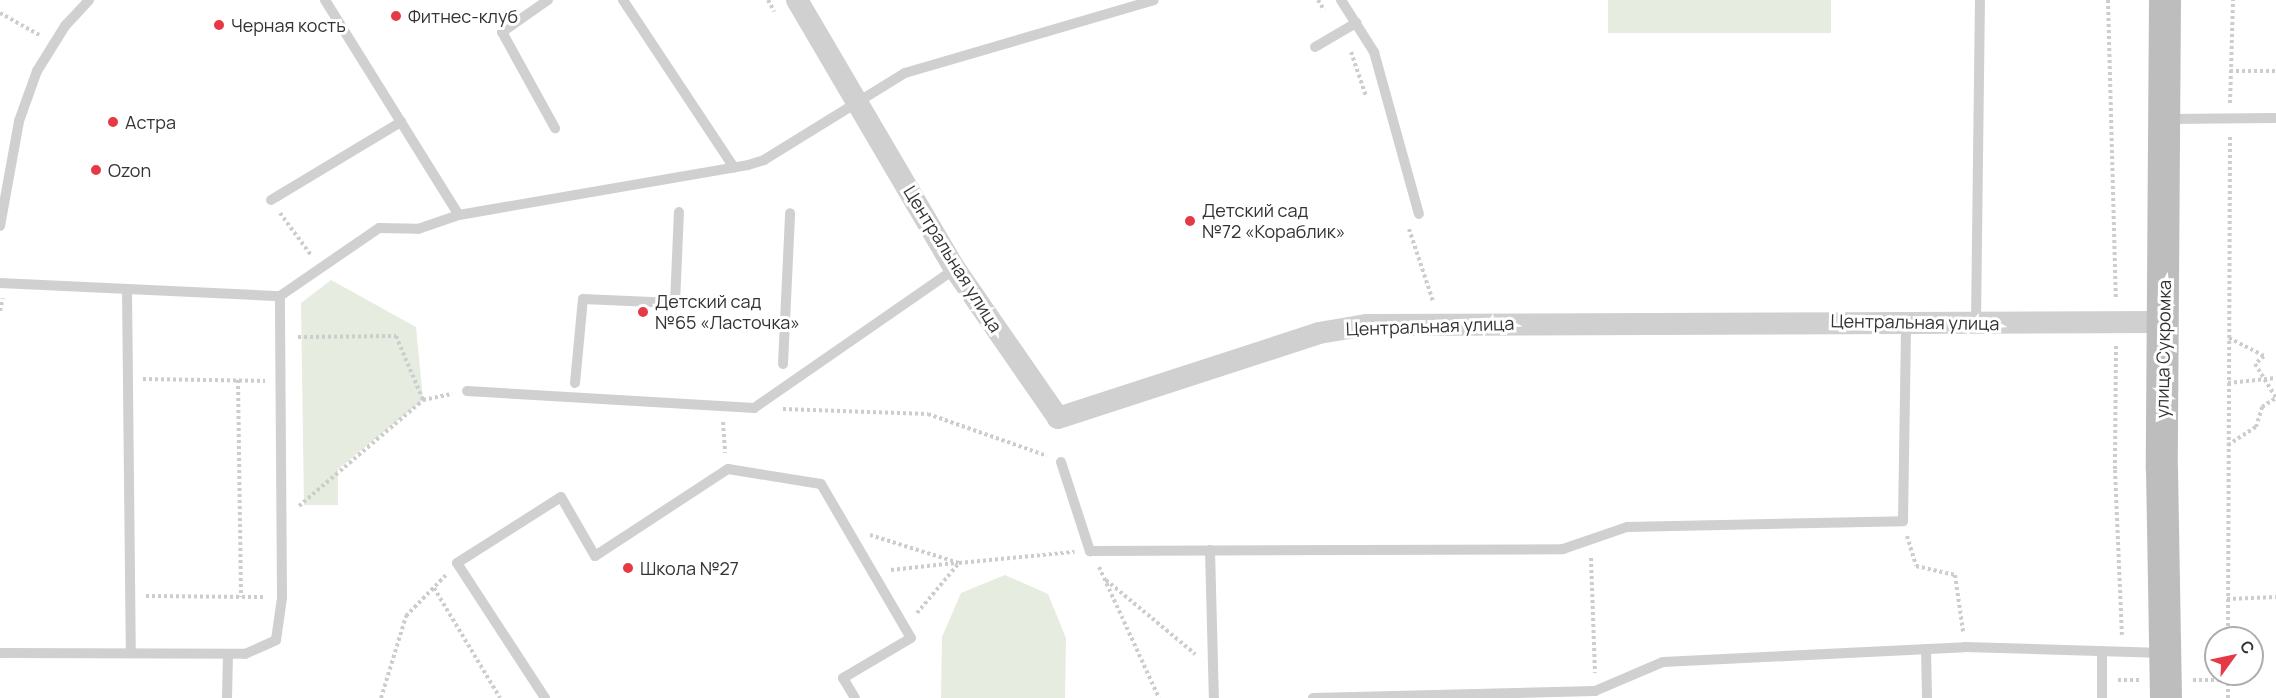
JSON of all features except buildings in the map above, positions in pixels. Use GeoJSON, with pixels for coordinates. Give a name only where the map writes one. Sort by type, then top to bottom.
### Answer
{"type":"FeatureCollection","features":[{"type":"Feature","properties":{"kind":"street","name":"Центральная улица"},"geometry":{"type":"LineString","coordinates":[[796,0],[955,269],[1058,418],[1319,333],[1366,326],[1906,320],[1976,323],[2164,322]]}},
{"type":"Feature","properties":{"kind":"street","name":"улица Сукромка"},"geometry":{"type":"LineString","coordinates":[[2165,0],[2166,698]]}},
{"type":"Feature","properties":{"kind":"lane"},"geometry":{"type":"LineString","coordinates":[[0,226],[24,105],[52,43],[89,0]]}},
{"type":"Feature","properties":{"kind":"lane"},"geometry":{"type":"LineString","coordinates":[[325,0],[459,215]]}},
{"type":"Feature","properties":{"kind":"lane"},"geometry":{"type":"LineString","coordinates":[[548,0],[502,32],[555,128]]}},
{"type":"Feature","properties":{"kind":"lane"},"geometry":{"type":"LineString","coordinates":[[623,0],[735,168]]}},
{"type":"Feature","properties":{"kind":"lane"},"geometry":{"type":"LineString","coordinates":[[0,283],[280,296],[379,228],[418,229],[459,215],[735,168],[764,160],[857,100],[905,73],[1154,0]]}},
{"type":"Feature","properties":{"kind":"lane"},"geometry":{"type":"LineString","coordinates":[[1341,0],[1374,52],[1419,214]]}},
{"type":"Feature","properties":{"kind":"lane"},"geometry":{"type":"LineString","coordinates":[[1976,323],[1980,0]]}},
{"type":"Feature","properties":{"kind":"lane"},"geometry":{"type":"LineString","coordinates":[[1315,47],[1356,23]]}},
{"type":"Feature","properties":{"kind":"lane"},"geometry":{"type":"LineString","coordinates":[[2164,118],[2276,118]]}},
{"type":"Feature","properties":{"kind":"lane"},"geometry":{"type":"LineString","coordinates":[[271,200],[400,122]]}},
{"type":"Feature","properties":{"kind":"lane"},"geometry":{"type":"LineString","coordinates":[[575,383],[583,299],[675,303],[679,212]]}},
{"type":"Feature","properties":{"kind":"lane"},"geometry":{"type":"LineString","coordinates":[[783,364],[790,213]]}},
{"type":"Feature","properties":{"kind":"lane"},"geometry":{"type":"LineString","coordinates":[[467,391],[754,408],[955,269]]}},
{"type":"Feature","properties":{"kind":"lane"},"geometry":{"type":"LineString","coordinates":[[127,289],[131,653]]}},
{"type":"Feature","properties":{"kind":"lane"},"geometry":{"type":"LineString","coordinates":[[0,653],[228,654],[258,652],[276,640],[282,597],[280,296]]}},
{"type":"Feature","properties":{"kind":"lane"},"geometry":{"type":"LineString","coordinates":[[1061,462],[1090,551],[1563,549],[1627,527],[1903,521],[1906,320]]}},
{"type":"Feature","properties":{"kind":"lane"},"geometry":{"type":"LineString","coordinates":[[545,698],[457,563],[561,497],[595,556],[728,469],[821,484],[911,638],[843,678],[855,698]]}},
{"type":"Feature","properties":{"kind":"lane"},"geometry":{"type":"LineString","coordinates":[[1210,550],[1214,698]]}},
{"type":"Feature","properties":{"kind":"lane"},"geometry":{"type":"LineString","coordinates":[[1313,698],[1595,691],[1663,662],[1965,647],[2166,653]]}},
{"type":"Feature","properties":{"kind":"lane"},"geometry":{"type":"LineString","coordinates":[[1926,649],[1927,698]]}},
{"type":"Feature","properties":{"kind":"lane"},"geometry":{"type":"LineString","coordinates":[[2102,651],[2102,698]]}},
{"type":"Feature","properties":{"kind":"lane"},"geometry":{"type":"LineString","coordinates":[[227,698],[228,654]]}},
{"type":"Feature","properties":{"kind":"path"},"geometry":{"type":"LineString","coordinates":[[2228,626],[2230,71],[2233,0]]}},
{"type":"Feature","properties":{"kind":"path"},"geometry":{"type":"LineString","coordinates":[[0,13],[52,43]]}},
{"type":"Feature","properties":{"kind":"path"},"geometry":{"type":"LineString","coordinates":[[2230,71],[2276,70]]}},
{"type":"Feature","properties":{"kind":"path"},"geometry":{"type":"LineString","coordinates":[[271,200],[313,257]]}},
{"type":"Feature","properties":{"kind":"path"},"geometry":{"type":"LineString","coordinates":[[281,338],[396,336],[423,400]]}},
{"type":"Feature","properties":{"kind":"path"},"geometry":{"type":"LineString","coordinates":[[2228,445],[2256,427],[2262,407],[2276,397],[2254,364],[2264,356],[2229,339]]}},
{"type":"Feature","properties":{"kind":"path"},"geometry":{"type":"LineString","coordinates":[[2228,383],[2276,378]]}},
{"type":"Feature","properties":{"kind":"path"},"geometry":{"type":"LineString","coordinates":[[128,379],[281,381]]}},
{"type":"Feature","properties":{"kind":"path"},"geometry":{"type":"LineString","coordinates":[[238,380],[241,597]]}},
{"type":"Feature","properties":{"kind":"path"},"geometry":{"type":"LineString","coordinates":[[282,507],[304,505],[338,469],[423,400],[467,391]]}},
{"type":"Feature","properties":{"kind":"path"},"geometry":{"type":"LineString","coordinates":[[722,406],[728,469]]}},
{"type":"Feature","properties":{"kind":"path"},"geometry":{"type":"LineString","coordinates":[[754,408],[928,414],[1002,437],[1061,462]]}},
{"type":"Feature","properties":{"kind":"path"},"geometry":{"type":"LineString","coordinates":[[1903,521],[1916,566],[1955,575],[1965,647]]}},
{"type":"Feature","properties":{"kind":"path"},"geometry":{"type":"LineString","coordinates":[[846,527],[959,563]]}},
{"type":"Feature","properties":{"kind":"path"},"geometry":{"type":"LineString","coordinates":[[1590,539],[1595,691]]}},
{"type":"Feature","properties":{"kind":"path"},"geometry":{"type":"LineString","coordinates":[[873,572],[1090,551],[1106,579],[1150,685],[1160,698]]}},
{"type":"Feature","properties":{"kind":"path"},"geometry":{"type":"LineString","coordinates":[[386,698],[382,696],[406,616],[457,563]]}},
{"type":"Feature","properties":{"kind":"path"},"geometry":{"type":"LineString","coordinates":[[905,628],[959,563]]}},
{"type":"Feature","properties":{"kind":"path"},"geometry":{"type":"LineString","coordinates":[[1106,579],[1213,670]]}},
{"type":"Feature","properties":{"kind":"path"},"geometry":{"type":"LineString","coordinates":[[434,588],[500,698]]}},
{"type":"Feature","properties":{"kind":"path"},"geometry":{"type":"LineString","coordinates":[[130,595],[282,597]]}},
{"type":"Feature","properties":{"kind":"path"},"geometry":{"type":"LineString","coordinates":[[2228,599],[2276,597]]}},
{"type":"Feature","properties":{"kind":"shaded area"},"geometry":{"type":"Polygon","coordinates":[[[1608,0],[1831,0],[1831,33],[1608,33],[1608,0]]]}},
{"type":"Feature","properties":{"kind":"shaded area"},"geometry":{"type":"Polygon","coordinates":[[[331,280],[416,327],[423,400],[338,469],[338,505],[304,505],[301,303],[331,280]]]}},
{"type":"Feature","properties":{"kind":"shaded area"},"geometry":{"type":"Polygon","coordinates":[[[1005,575],[1048,594],[1066,638],[1065,698],[941,698],[942,637],[961,593],[1005,575]]]}},
{"type":"Feature","properties":{"kind":"place","name":"Фитнес-клуб"},"geometry":{"type":"Point","coordinates":[396,16]}},
{"type":"Feature","properties":{"kind":"place","name":"Черная кость"},"geometry":{"type":"Point","coordinates":[219,25]}},
{"type":"Feature","properties":{"kind":"place","name":"Астра"},"geometry":{"type":"Point","coordinates":[113,122]}},
{"type":"Feature","properties":{"kind":"place","name":"Ozon"},"geometry":{"type":"Point","coordinates":[96,170]}},
{"type":"Feature","properties":{"kind":"place","name":"Детский сад №72 «Кораблик»"},"geometry":{"type":"Point","coordinates":[1190,221]}},
{"type":"Feature","properties":{"kind":"place","name":"Детский сад №65 «Ласточка»"},"geometry":{"type":"Point","coordinates":[643,312]}},
{"type":"Feature","properties":{"kind":"place","name":"Школа №27"},"geometry":{"type":"Point","coordinates":[628,568]}}]}
